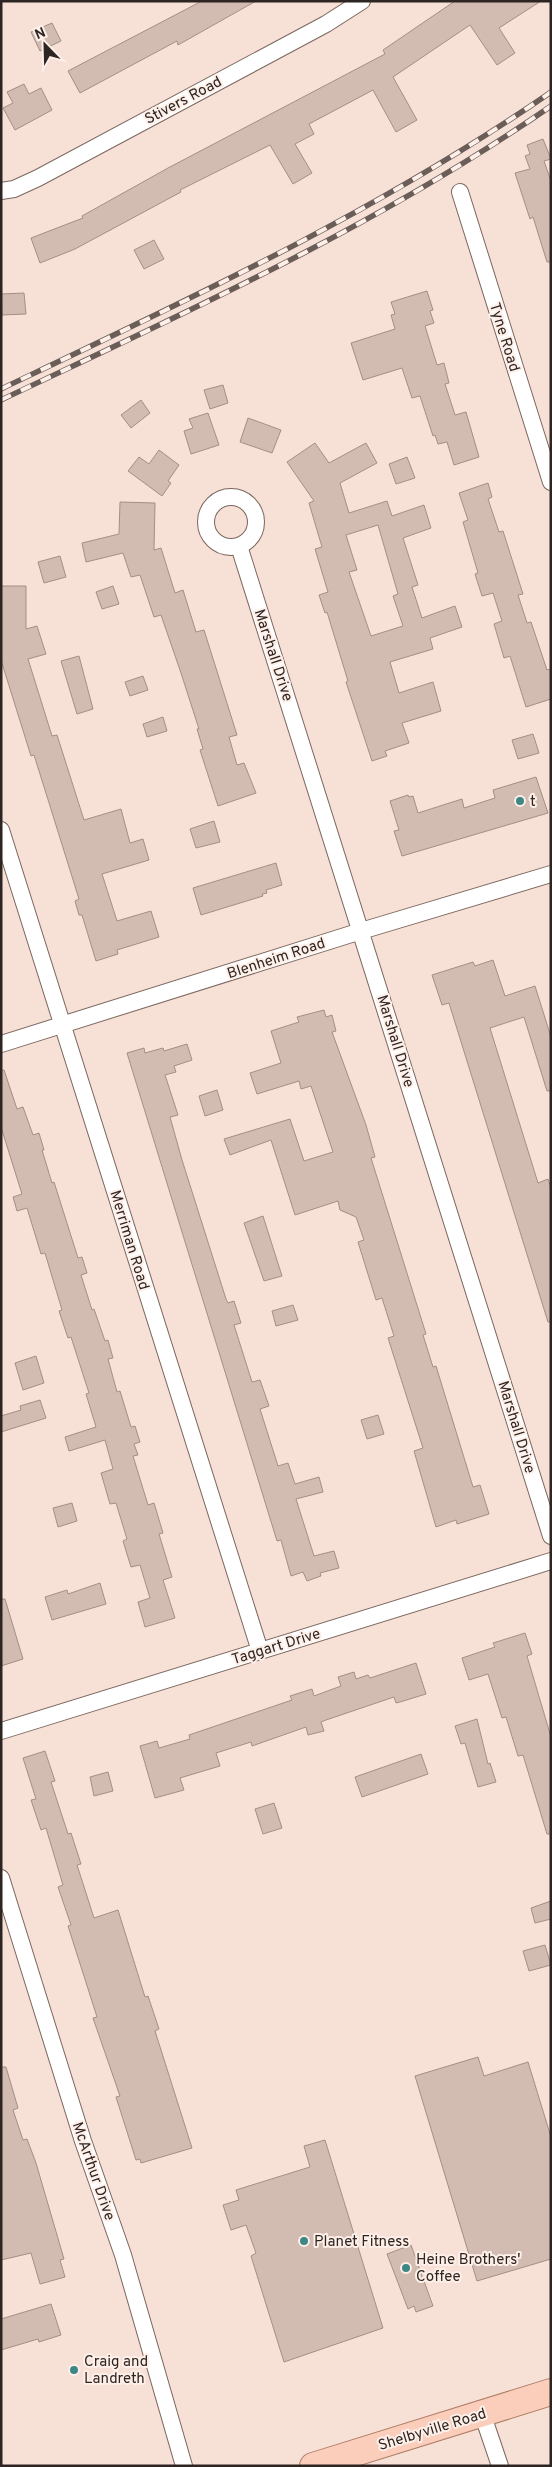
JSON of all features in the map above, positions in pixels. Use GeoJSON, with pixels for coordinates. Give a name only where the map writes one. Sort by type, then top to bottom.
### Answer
{"type":"FeatureCollection","features":[{"type":"Feature","properties":{"kind":"main road","name":"Shelbyville Road"},"geometry":{"type":"LineString","coordinates":[[313,2466],[551,2392]]}},
{"type":"Feature","properties":{"kind":"street","name":"Stivers Road"},"geometry":{"type":"LineString","coordinates":[[1,191],[14,189],[38,178],[326,24],[355,3]]}},
{"type":"Feature","properties":{"kind":"street","name":"Tyne Road"},"geometry":{"type":"LineString","coordinates":[[460,192],[551,482]]}},
{"type":"Feature","properties":{"kind":"street","name":"Marshall Drive"},"geometry":{"type":"LineString","coordinates":[[239,546],[362,931],[551,1536]]}},
{"type":"Feature","properties":{"kind":"street","name":"Merriman Road"},"geometry":{"type":"LineString","coordinates":[[1,830],[260,1651]]}},
{"type":"Feature","properties":{"kind":"street","name":"Blenheim Road"},"geometry":{"type":"LineString","coordinates":[[1,1044],[551,874]]}},
{"type":"Feature","properties":{"kind":"street","name":"Taggart Drive"},"geometry":{"type":"LineString","coordinates":[[1,1731],[551,1561]]}},
{"type":"Feature","properties":{"kind":"street","name":"McArthur Drive"},"geometry":{"type":"LineString","coordinates":[[1,1878],[83,2141],[123,2255],[184,2466]]}},
{"type":"Feature","properties":{"kind":"street"},"geometry":{"type":"LineString","coordinates":[[482,2413],[500,2466]]}},
{"type":"Feature","properties":{"kind":"building"},"geometry":{"type":"Polygon","coordinates":[[[202,1],[256,1],[178,45],[177,41],[80,93],[68,71],[202,1]]]}},
{"type":"Feature","properties":{"kind":"building"},"geometry":{"type":"Polygon","coordinates":[[[455,1],[541,1],[499,28],[515,53],[497,65],[470,25],[393,77],[417,120],[396,132],[373,90],[309,124],[314,134],[295,144],[312,173],[293,184],[270,145],[180,190],[181,192],[75,249],[40,263],[31,238],[83,218],[82,216],[168,168],[385,54],[383,50],[455,1]]]}},
{"type":"Feature","properties":{"kind":"building"},"geometry":{"type":"Polygon","coordinates":[[[52,23],[61,41],[40,51],[31,32],[52,23]]]}},
{"type":"Feature","properties":{"kind":"building"},"geometry":{"type":"Polygon","coordinates":[[[24,84],[29,94],[41,88],[52,110],[15,130],[3,108],[13,103],[7,92],[24,84]]]}},
{"type":"Feature","properties":{"kind":"building"},"geometry":{"type":"Polygon","coordinates":[[[543,139],[551,159],[544,161],[551,181],[551,262],[547,262],[533,217],[530,219],[515,173],[530,169],[525,156],[530,154],[527,145],[543,139]]]}},
{"type":"Feature","properties":{"kind":"building"},"geometry":{"type":"Polygon","coordinates":[[[154,240],[164,259],[144,269],[134,250],[154,240]]]}},
{"type":"Feature","properties":{"kind":"building"},"geometry":{"type":"Polygon","coordinates":[[[427,291],[433,310],[430,311],[434,323],[425,326],[437,365],[444,363],[449,383],[445,384],[455,415],[466,412],[479,457],[454,465],[447,442],[438,444],[435,435],[433,436],[420,396],[412,398],[402,368],[363,380],[351,343],[395,329],[391,315],[395,314],[391,302],[427,291]]]}},
{"type":"Feature","properties":{"kind":"building"},"geometry":{"type":"Polygon","coordinates":[[[24,293],[26,314],[2,315],[1,294],[24,293]]]}},
{"type":"Feature","properties":{"kind":"building"},"geometry":{"type":"Polygon","coordinates":[[[223,385],[228,403],[210,409],[204,390],[223,385]]]}},
{"type":"Feature","properties":{"kind":"building"},"geometry":{"type":"Polygon","coordinates":[[[141,400],[150,413],[131,428],[121,415],[141,400]]]}},
{"type":"Feature","properties":{"kind":"building"},"geometry":{"type":"Polygon","coordinates":[[[208,413],[219,445],[191,454],[184,431],[193,428],[189,419],[208,413]]]}},
{"type":"Feature","properties":{"kind":"building"},"geometry":{"type":"Polygon","coordinates":[[[248,418],[281,430],[272,453],[240,442],[248,418]]]}},
{"type":"Feature","properties":{"kind":"building"},"geometry":{"type":"Polygon","coordinates":[[[315,443],[329,463],[366,443],[377,463],[340,483],[349,513],[387,501],[392,516],[424,505],[431,528],[403,538],[418,585],[412,587],[422,618],[455,606],[462,627],[430,638],[433,649],[390,662],[399,693],[433,682],[441,711],[402,723],[409,743],[385,751],[387,756],[372,761],[346,682],[348,681],[327,612],[325,613],[319,595],[328,592],[315,549],[322,547],[309,503],[314,501],[287,462],[315,443]],[[378,525],[346,535],[357,570],[349,572],[371,636],[403,626],[393,596],[398,594],[378,525]]]}},
{"type":"Feature","properties":{"kind":"building"},"geometry":{"type":"Polygon","coordinates":[[[159,450],[179,465],[168,481],[171,483],[162,496],[128,471],[139,457],[149,464],[159,450]]]}},
{"type":"Feature","properties":{"kind":"building"},"geometry":{"type":"Polygon","coordinates":[[[407,457],[415,478],[396,484],[389,464],[407,457]]]}},
{"type":"Feature","properties":{"kind":"building"},"geometry":{"type":"Polygon","coordinates":[[[488,483],[492,497],[488,499],[499,532],[503,531],[523,594],[518,595],[527,623],[531,622],[547,670],[551,669],[551,699],[526,707],[510,656],[504,658],[494,624],[502,621],[493,593],[482,596],[475,574],[478,573],[463,522],[468,520],[459,493],[488,483]]]}},
{"type":"Feature","properties":{"kind":"building"},"geometry":{"type":"Polygon","coordinates":[[[120,502],[155,503],[154,550],[161,548],[175,593],[183,590],[196,632],[204,630],[237,735],[229,737],[237,765],[244,763],[256,793],[218,806],[200,750],[203,749],[197,729],[199,729],[181,673],[161,615],[154,617],[140,575],[131,577],[123,553],[86,562],[82,543],[119,534],[120,502]]]}},
{"type":"Feature","properties":{"kind":"building"},"geometry":{"type":"Polygon","coordinates":[[[60,556],[66,577],[44,583],[38,562],[60,556]]]}},
{"type":"Feature","properties":{"kind":"building"},"geometry":{"type":"Polygon","coordinates":[[[1,586],[26,586],[26,629],[37,626],[46,654],[28,659],[52,736],[57,735],[84,820],[121,809],[130,843],[143,839],[149,860],[102,874],[117,921],[151,911],[159,937],[117,950],[118,954],[96,961],[82,915],[79,915],[75,901],[79,899],[34,755],[31,756],[1,660],[1,586]]]}},
{"type":"Feature","properties":{"kind":"building"},"geometry":{"type":"Polygon","coordinates":[[[113,586],[119,604],[102,609],[96,592],[113,586]]]}},
{"type":"Feature","properties":{"kind":"building"},"geometry":{"type":"Polygon","coordinates":[[[79,656],[93,709],[77,714],[61,661],[79,656]]]}},
{"type":"Feature","properties":{"kind":"building"},"geometry":{"type":"Polygon","coordinates":[[[143,676],[148,690],[130,696],[125,682],[143,676]]]}},
{"type":"Feature","properties":{"kind":"building"},"geometry":{"type":"Polygon","coordinates":[[[163,717],[167,731],[147,737],[143,724],[163,717]]]}},
{"type":"Feature","properties":{"kind":"building"},"geometry":{"type":"Polygon","coordinates":[[[533,734],[539,753],[518,759],[512,740],[533,734]]]}},
{"type":"Feature","properties":{"kind":"building"},"geometry":{"type":"Polygon","coordinates":[[[536,777],[548,813],[402,856],[394,831],[399,830],[390,801],[408,795],[409,797],[413,796],[418,813],[462,799],[464,808],[495,798],[493,790],[536,777]]]}},
{"type":"Feature","properties":{"kind":"building"},"geometry":{"type":"Polygon","coordinates":[[[214,821],[220,842],[196,848],[190,829],[214,821]]]}},
{"type":"Feature","properties":{"kind":"building"},"geometry":{"type":"Polygon","coordinates":[[[276,863],[282,885],[266,890],[267,893],[262,894],[263,896],[201,915],[193,888],[276,863]]]}},
{"type":"Feature","properties":{"kind":"building"},"geometry":{"type":"Polygon","coordinates":[[[493,960],[505,996],[535,986],[551,1037],[551,1091],[547,1091],[524,1017],[490,1028],[538,1183],[548,1179],[551,1188],[551,1322],[548,1322],[449,1003],[442,1005],[432,975],[473,962],[475,966],[493,960]]]}},
{"type":"Feature","properties":{"kind":"building"},"geometry":{"type":"Polygon","coordinates":[[[324,1010],[326,1017],[332,1015],[336,1031],[332,1032],[366,1125],[375,1157],[371,1158],[426,1334],[423,1335],[433,1367],[436,1366],[473,1487],[480,1485],[489,1514],[457,1524],[456,1520],[436,1527],[414,1451],[423,1448],[388,1338],[394,1336],[382,1298],[376,1300],[358,1242],[364,1240],[356,1217],[340,1210],[338,1201],[295,1215],[271,1140],[230,1155],[224,1139],[290,1119],[304,1161],[333,1152],[311,1086],[301,1089],[299,1081],[257,1094],[250,1073],[281,1063],[271,1031],[299,1022],[297,1017],[324,1010]]]}},
{"type":"Feature","properties":{"kind":"building"},"geometry":{"type":"Polygon","coordinates":[[[187,1044],[192,1060],[174,1066],[176,1072],[165,1075],[178,1115],[170,1117],[182,1160],[226,1299],[228,1303],[234,1301],[241,1323],[234,1325],[252,1382],[260,1380],[269,1406],[260,1409],[278,1466],[288,1463],[295,1484],[319,1477],[323,1492],[296,1499],[314,1556],[334,1551],[339,1568],[320,1573],[321,1576],[307,1581],[303,1572],[291,1576],[281,1540],[277,1541],[127,1053],[144,1048],[145,1053],[163,1048],[164,1051],[187,1044]]]}},
{"type":"Feature","properties":{"kind":"building"},"geometry":{"type":"Polygon","coordinates":[[[1,1070],[4,1070],[17,1109],[23,1107],[33,1135],[39,1133],[52,1183],[54,1182],[78,1258],[82,1257],[87,1273],[81,1275],[92,1310],[94,1309],[105,1341],[108,1340],[113,1358],[108,1359],[117,1392],[120,1391],[131,1427],[135,1426],[140,1442],[134,1444],[138,1455],[133,1456],[148,1505],[154,1503],[163,1533],[159,1534],[172,1577],[163,1580],[175,1618],[145,1627],[138,1602],[150,1598],[140,1565],[131,1567],[123,1541],[127,1539],[116,1503],[110,1504],[101,1473],[113,1469],[105,1440],[69,1451],[65,1437],[96,1427],[86,1394],[89,1393],[71,1337],[68,1338],[59,1311],[62,1310],[45,1253],[41,1254],[27,1208],[17,1211],[13,1197],[22,1194],[1,1127],[1,1070]]]}},
{"type":"Feature","properties":{"kind":"building"},"geometry":{"type":"Polygon","coordinates":[[[217,1090],[223,1110],[205,1116],[199,1096],[217,1090]]]}},
{"type":"Feature","properties":{"kind":"building"},"geometry":{"type":"Polygon","coordinates":[[[263,1216],[282,1276],[264,1281],[244,1223],[263,1216]]]}},
{"type":"Feature","properties":{"kind":"building"},"geometry":{"type":"Polygon","coordinates":[[[293,1305],[298,1320],[276,1326],[272,1311],[293,1305]]]}},
{"type":"Feature","properties":{"kind":"building"},"geometry":{"type":"Polygon","coordinates":[[[36,1356],[44,1383],[23,1390],[15,1363],[36,1356]]]}},
{"type":"Feature","properties":{"kind":"building"},"geometry":{"type":"Polygon","coordinates":[[[40,1400],[46,1418],[1,1432],[1,1416],[21,1410],[20,1406],[40,1400]]]}},
{"type":"Feature","properties":{"kind":"building"},"geometry":{"type":"Polygon","coordinates":[[[378,1415],[384,1434],[367,1439],[361,1420],[378,1415]]]}},
{"type":"Feature","properties":{"kind":"building"},"geometry":{"type":"Polygon","coordinates":[[[72,1503],[77,1521],[58,1527],[53,1508],[72,1503]]]}},
{"type":"Feature","properties":{"kind":"building"},"geometry":{"type":"Polygon","coordinates":[[[100,1583],[106,1604],[52,1620],[45,1597],[67,1590],[68,1594],[100,1583]]]}},
{"type":"Feature","properties":{"kind":"building"},"geometry":{"type":"Polygon","coordinates":[[[1,1599],[5,1599],[23,1659],[1,1666],[1,1599]]]}},
{"type":"Feature","properties":{"kind":"building"},"geometry":{"type":"Polygon","coordinates":[[[525,1633],[532,1654],[527,1656],[551,1737],[551,1834],[547,1834],[523,1755],[518,1756],[506,1717],[502,1718],[488,1674],[469,1680],[462,1658],[495,1647],[493,1643],[525,1633]]]}},
{"type":"Feature","properties":{"kind":"building"},"geometry":{"type":"Polygon","coordinates":[[[416,1663],[426,1694],[396,1703],[394,1697],[326,1720],[321,1722],[324,1731],[308,1735],[306,1727],[252,1746],[251,1742],[216,1753],[220,1766],[180,1778],[184,1790],[155,1798],[140,1746],[157,1741],[159,1748],[190,1739],[189,1735],[292,1700],[290,1696],[312,1689],[314,1696],[341,1686],[338,1677],[354,1672],[356,1679],[368,1675],[370,1678],[416,1663]]]}},
{"type":"Feature","properties":{"kind":"building"},"geometry":{"type":"Polygon","coordinates":[[[477,1719],[488,1764],[490,1763],[496,1782],[478,1787],[465,1743],[461,1744],[455,1726],[477,1719]]]}},
{"type":"Feature","properties":{"kind":"building"},"geometry":{"type":"Polygon","coordinates":[[[45,1751],[55,1781],[51,1782],[68,1834],[71,1833],[81,1864],[77,1865],[94,1918],[118,1910],[145,1997],[148,1996],[159,2029],[155,2031],[192,2148],[141,2163],[140,2159],[136,2160],[116,2097],[120,2096],[93,2018],[97,2017],[68,1926],[71,1925],[58,1887],[63,1885],[46,1828],[41,1830],[31,1800],[36,1799],[23,1758],[45,1751]]]}},
{"type":"Feature","properties":{"kind":"building"},"geometry":{"type":"Polygon","coordinates":[[[421,1754],[428,1774],[362,1797],[355,1777],[421,1754]]]}},
{"type":"Feature","properties":{"kind":"building"},"geometry":{"type":"Polygon","coordinates":[[[108,1772],[113,1791],[94,1796],[90,1777],[108,1772]]]}},
{"type":"Feature","properties":{"kind":"building"},"geometry":{"type":"Polygon","coordinates":[[[274,1803],[282,1828],[263,1834],[255,1809],[274,1803]]]}},
{"type":"Feature","properties":{"kind":"building"},"geometry":{"type":"Polygon","coordinates":[[[551,1901],[551,1919],[535,1923],[531,1908],[551,1901]]]}},
{"type":"Feature","properties":{"kind":"building"},"geometry":{"type":"Polygon","coordinates":[[[545,1945],[551,1965],[529,1971],[523,1951],[545,1945]]]}},
{"type":"Feature","properties":{"kind":"building"},"geometry":{"type":"Polygon","coordinates":[[[478,2057],[484,2076],[528,2062],[551,2137],[551,2259],[477,2281],[415,2076],[478,2057]]]}},
{"type":"Feature","properties":{"kind":"building"},"geometry":{"type":"Polygon","coordinates":[[[1,2067],[6,2067],[18,2108],[13,2110],[23,2140],[27,2139],[36,2163],[64,2259],[60,2260],[65,2277],[40,2284],[31,2253],[1,2260],[1,2067]]]}},
{"type":"Feature","properties":{"kind":"building","name":"Planet Fitness"},"geometry":{"type":"Polygon","coordinates":[[[325,2140],[383,2328],[284,2362],[251,2256],[256,2253],[246,2225],[231,2230],[223,2205],[239,2200],[236,2190],[310,2167],[304,2146],[325,2140]]]}},
{"type":"Feature","properties":{"kind":"building","name":"Heine Brothers' Coffee"},"geometry":{"type":"Polygon","coordinates":[[[411,2245],[433,2306],[416,2312],[414,2306],[408,2309],[387,2254],[411,2245]]]}},
{"type":"Feature","properties":{"kind":"building"},"geometry":{"type":"Polygon","coordinates":[[[51,2304],[61,2335],[39,2342],[38,2339],[1,2350],[1,2319],[51,2304]]]}},
{"type":"Feature","properties":{"kind":"railway"},"geometry":{"type":"LineString","coordinates":[[1,389],[213,287],[351,215],[486,135],[551,92]]}},
{"type":"Feature","properties":{"kind":"railway"},"geometry":{"type":"LineString","coordinates":[[1,400],[212,299],[351,228],[419,190],[551,106]]}},
{"type":"Feature","properties":{"kind":"place","name":"t"},"geometry":{"type":"Point","coordinates":[520,801]}},
{"type":"Feature","properties":{"kind":"place","name":"Planet Fitness"},"geometry":{"type":"Point","coordinates":[304,2241]}},
{"type":"Feature","properties":{"kind":"place","name":"Heine Brothers' Coffee"},"geometry":{"type":"Point","coordinates":[406,2268]}},
{"type":"Feature","properties":{"kind":"place","name":"Craig and Landreth"},"geometry":{"type":"Point","coordinates":[74,2370]}}]}
